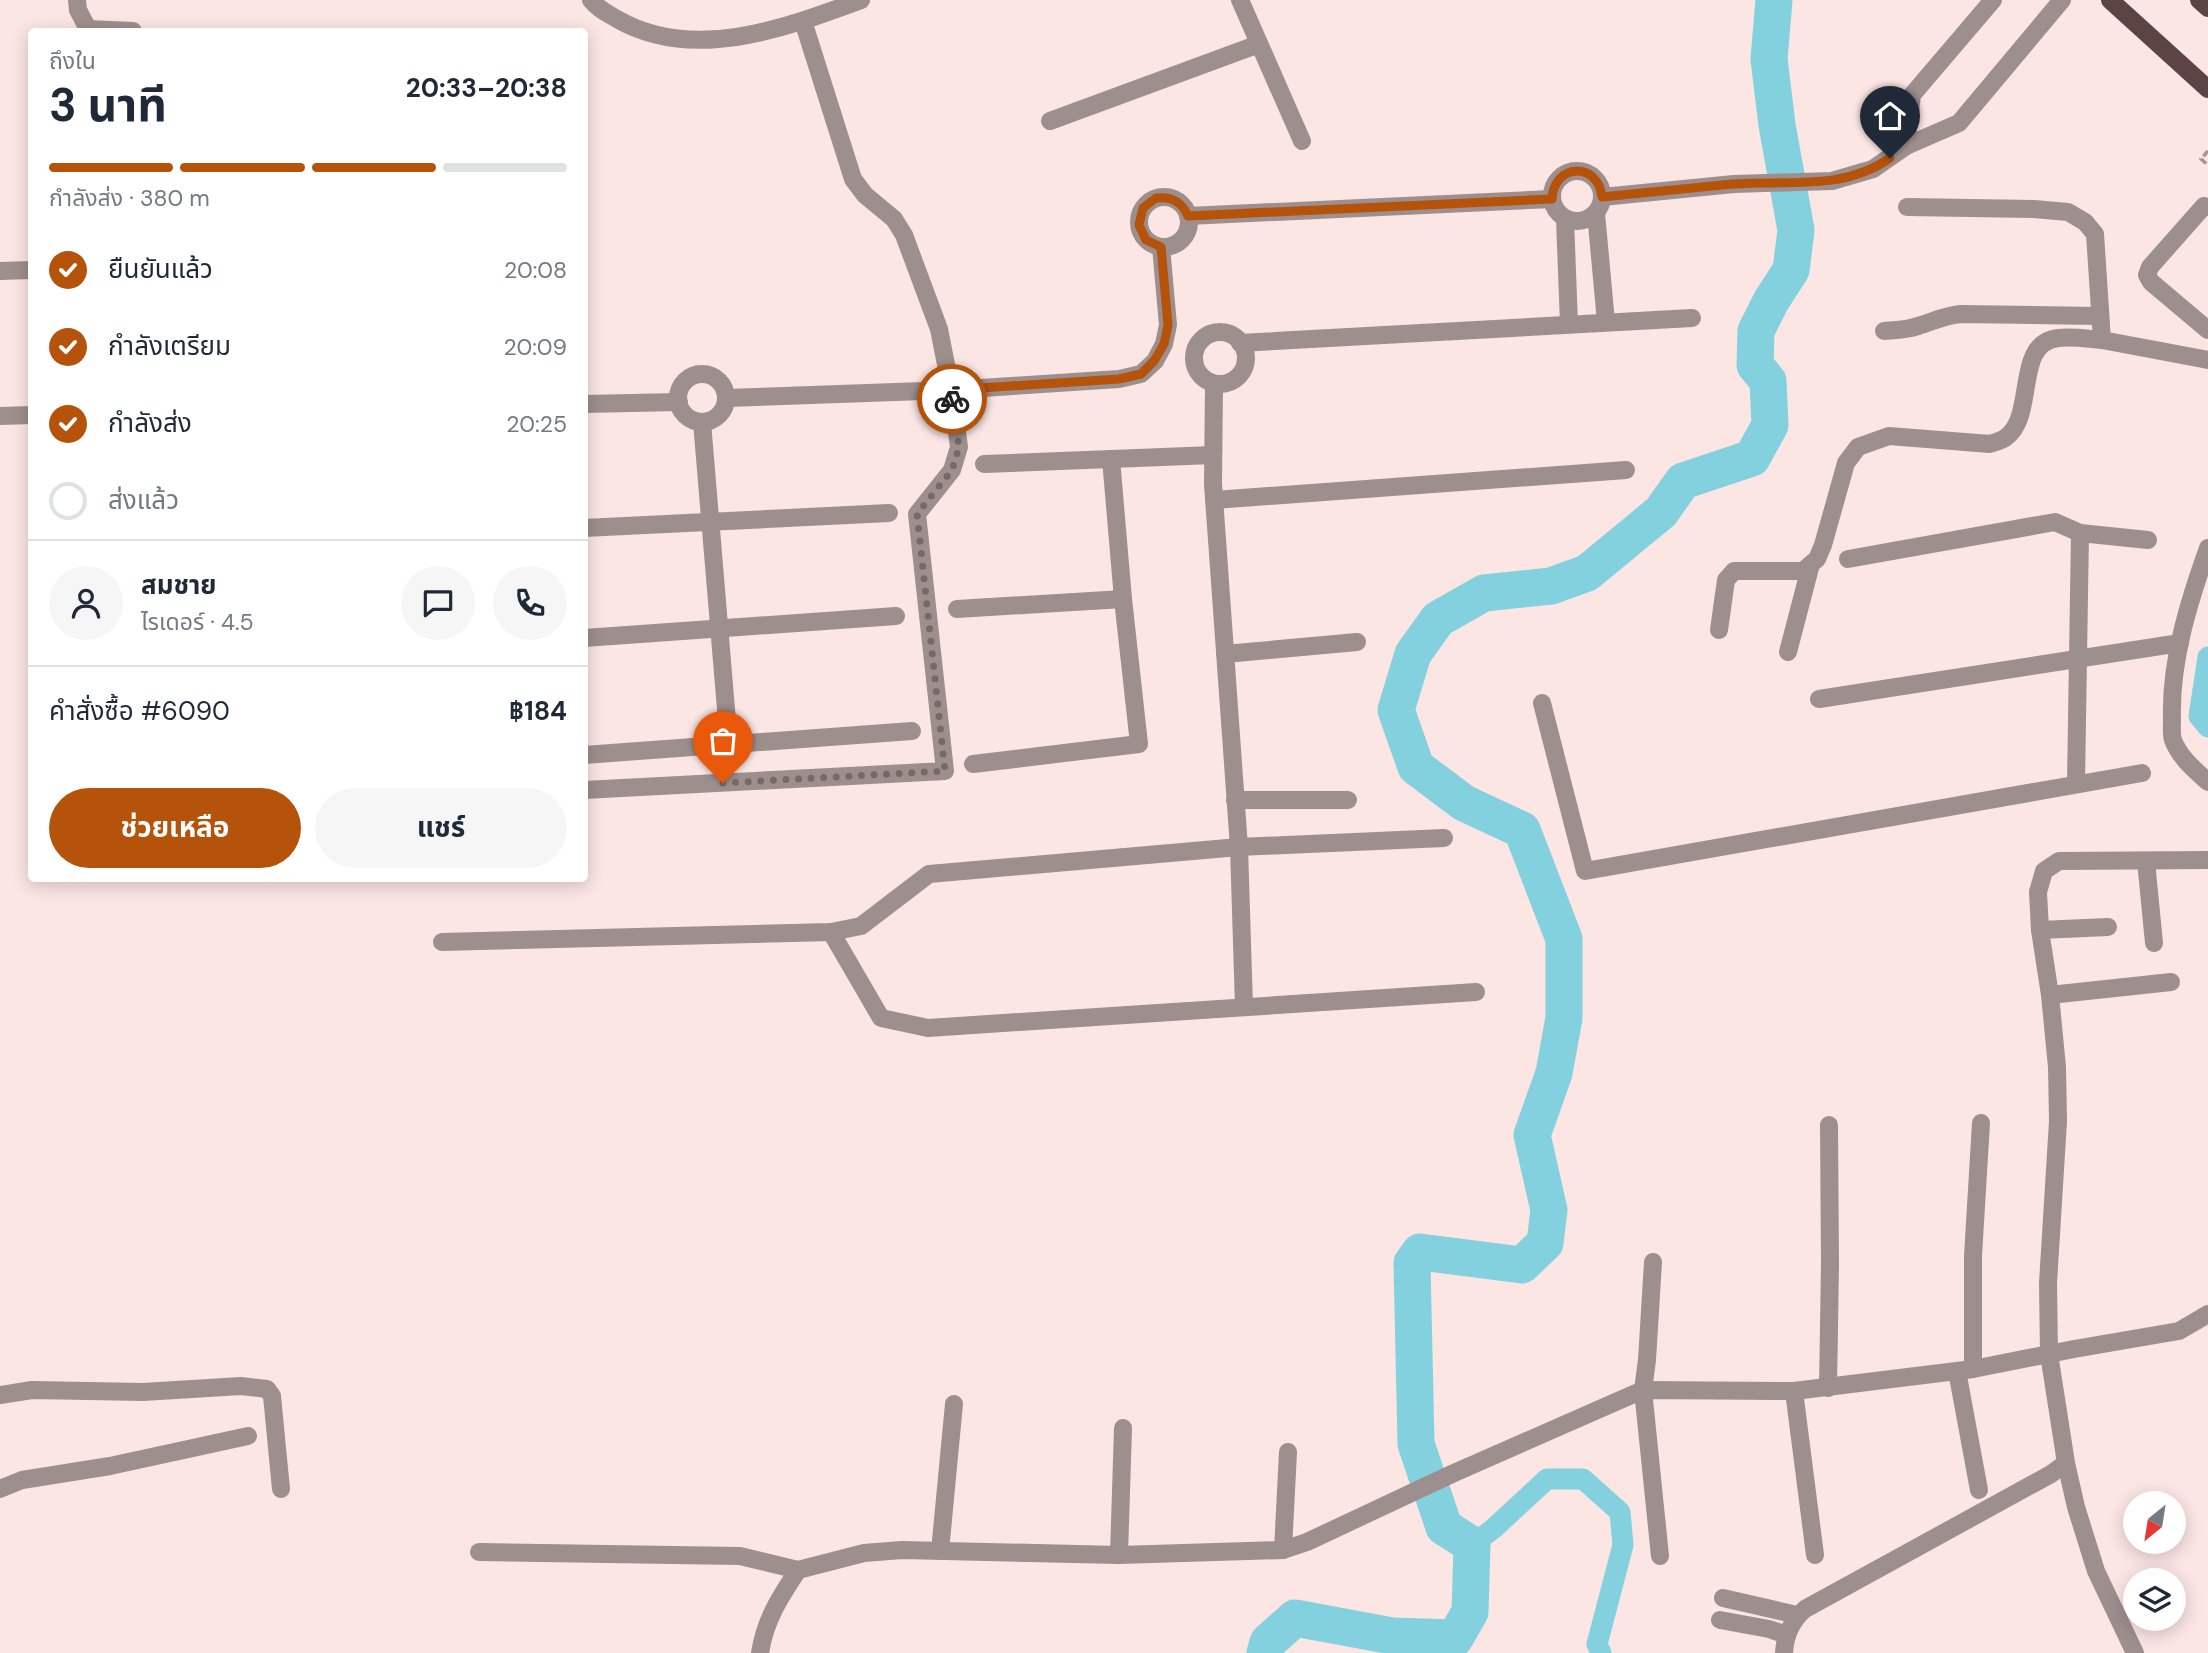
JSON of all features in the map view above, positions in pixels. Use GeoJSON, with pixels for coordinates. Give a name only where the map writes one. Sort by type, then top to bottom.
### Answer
{"type":"FeatureCollection","features":[{"type":"Feature","properties":{"kind":"main road"},"geometry":{"type":"LineString","coordinates":[[2110,0],[2208,89]]}},
{"type":"Feature","properties":{"kind":"main road"},"geometry":{"type":"LineString","coordinates":[[2199,0],[2208,8]]}},
{"type":"Feature","properties":{"kind":"street"},"geometry":{"type":"LineString","coordinates":[[77,0],[78,10],[87,28]]}},
{"type":"Feature","properties":{"kind":"street"},"geometry":{"type":"LineString","coordinates":[[591,0],[597,8],[634,29],[679,40],[720,40],[803,21],[861,0]]}},
{"type":"Feature","properties":{"kind":"street"},"geometry":{"type":"LineString","coordinates":[[1240,0],[1302,141]]}},
{"type":"Feature","properties":{"kind":"street"},"geometry":{"type":"LineString","coordinates":[[1906,145],[1912,95],[1993,0]]}},
{"type":"Feature","properties":{"kind":"street"},"geometry":{"type":"LineString","coordinates":[[1606,322],[1599,205],[1598,181],[1591,175],[1575,171],[1560,177],[1555,184],[1552,199],[1559,214],[1573,222],[1590,218],[1599,205],[1734,184],[1832,181],[1873,169],[1906,145],[1959,123],[2062,0]]}},
{"type":"Feature","properties":{"kind":"street"},"geometry":{"type":"LineString","coordinates":[[588,790],[945,771],[917,514],[952,470],[959,447],[951,390],[939,328],[904,235],[894,219],[865,195],[853,179],[803,21]]}},
{"type":"Feature","properties":{"kind":"street"},"geometry":{"type":"LineString","coordinates":[[1050,121],[1259,44]]}},
{"type":"Feature","properties":{"kind":"street"},"geometry":{"type":"LineString","coordinates":[[1165,197],[1180,203],[1188,216],[1187,232],[1183,239],[1169,247],[1154,245],[1141,233],[1139,225],[1143,208],[1156,198],[1165,197]]}},
{"type":"Feature","properties":{"kind":"street"},"geometry":{"type":"LineString","coordinates":[[1188,216],[1552,199]]}},
{"type":"Feature","properties":{"kind":"street"},"geometry":{"type":"LineString","coordinates":[[2208,207],[2204,206],[2194,216],[2150,267],[2147,275],[2151,282],[2208,330]]}},
{"type":"Feature","properties":{"kind":"street"},"geometry":{"type":"LineString","coordinates":[[1907,207],[2034,209],[2068,212],[2085,222],[2095,234],[2102,340]]}},
{"type":"Feature","properties":{"kind":"street"},"geometry":{"type":"LineString","coordinates":[[1565,219],[1569,324]]}},
{"type":"Feature","properties":{"kind":"street"},"geometry":{"type":"LineString","coordinates":[[726,398],[951,390],[1119,379],[1141,374],[1154,361],[1164,344],[1168,325],[1161,247]]}},
{"type":"Feature","properties":{"kind":"street"},"geometry":{"type":"LineString","coordinates":[[0,271],[28,270]]}},
{"type":"Feature","properties":{"kind":"street"},"geometry":{"type":"LineString","coordinates":[[1884,331],[1905,330],[1942,316],[1961,314],[2099,316]]}},
{"type":"Feature","properties":{"kind":"street"},"geometry":{"type":"LineString","coordinates":[[1240,343],[1692,318]]}},
{"type":"Feature","properties":{"kind":"street"},"geometry":{"type":"LineString","coordinates":[[1222,332],[1230,334],[1240,343],[1246,363],[1243,371],[1231,382],[1214,384],[1200,375],[1194,359],[1199,343],[1206,337],[1222,332]]}},
{"type":"Feature","properties":{"kind":"street"},"geometry":{"type":"LineString","coordinates":[[1719,630],[1726,580],[1734,571],[1803,571],[1817,559],[1846,463],[1858,447],[1889,436],[1990,444],[2004,440],[2021,418],[2030,364],[2039,347],[2056,338],[2102,340],[2208,360]]}},
{"type":"Feature","properties":{"kind":"street"},"geometry":{"type":"LineString","coordinates":[[702,374],[710,375],[722,384],[726,398],[722,412],[716,418],[702,422],[687,416],[679,401],[679,393],[687,379],[702,374]]}},
{"type":"Feature","properties":{"kind":"street"},"geometry":{"type":"LineString","coordinates":[[1214,384],[1214,500],[1239,847],[1244,1007]]}},
{"type":"Feature","properties":{"kind":"street"},"geometry":{"type":"LineString","coordinates":[[588,404],[679,401]]}},
{"type":"Feature","properties":{"kind":"street"},"geometry":{"type":"LineString","coordinates":[[0,416],[28,415]]}},
{"type":"Feature","properties":{"kind":"street"},"geometry":{"type":"LineString","coordinates":[[702,422],[729,745]]}},
{"type":"Feature","properties":{"kind":"street"},"geometry":{"type":"LineString","coordinates":[[985,464],[1213,455]]}},
{"type":"Feature","properties":{"kind":"street"},"geometry":{"type":"LineString","coordinates":[[973,764],[1139,744],[1111,459]]}},
{"type":"Feature","properties":{"kind":"street"},"geometry":{"type":"LineString","coordinates":[[1214,500],[1626,470]]}},
{"type":"Feature","properties":{"kind":"street"},"geometry":{"type":"LineString","coordinates":[[588,528],[889,513]]}},
{"type":"Feature","properties":{"kind":"street"},"geometry":{"type":"LineString","coordinates":[[1848,559],[2055,522],[2080,533],[2148,540]]}},
{"type":"Feature","properties":{"kind":"street"},"geometry":{"type":"LineString","coordinates":[[2076,783],[2080,533]]}},
{"type":"Feature","properties":{"kind":"street"},"geometry":{"type":"LineString","coordinates":[[2208,548],[2196,581],[2180,643],[2171,707],[2172,738],[2186,763],[2208,782]]}},
{"type":"Feature","properties":{"kind":"street"},"geometry":{"type":"LineString","coordinates":[[1788,652],[1811,564]]}},
{"type":"Feature","properties":{"kind":"street"},"geometry":{"type":"LineString","coordinates":[[957,609],[1123,599]]}},
{"type":"Feature","properties":{"kind":"street"},"geometry":{"type":"LineString","coordinates":[[588,638],[896,616]]}},
{"type":"Feature","properties":{"kind":"street"},"geometry":{"type":"LineString","coordinates":[[1225,654],[1357,642]]}},
{"type":"Feature","properties":{"kind":"street"},"geometry":{"type":"LineString","coordinates":[[1819,699],[2180,643]]}},
{"type":"Feature","properties":{"kind":"street"},"geometry":{"type":"LineString","coordinates":[[1542,703],[1585,871],[2142,773]]}},
{"type":"Feature","properties":{"kind":"street"},"geometry":{"type":"LineString","coordinates":[[588,755],[912,731]]}},
{"type":"Feature","properties":{"kind":"street"},"geometry":{"type":"LineString","coordinates":[[1235,800],[1348,800]]}},
{"type":"Feature","properties":{"kind":"street"},"geometry":{"type":"LineString","coordinates":[[442,942],[831,932],[861,926],[929,874],[1239,847],[1444,838]]}},
{"type":"Feature","properties":{"kind":"street"},"geometry":{"type":"LineString","coordinates":[[2136,1653],[2096,1571],[2076,1507],[2066,1463],[2049,1354],[2048,1283],[2058,1121],[2057,1067],[2040,930],[2038,892],[2044,871],[2059,861],[2208,860]]}},
{"type":"Feature","properties":{"kind":"street"},"geometry":{"type":"LineString","coordinates":[[2146,861],[2154,943]]}},
{"type":"Feature","properties":{"kind":"street"},"geometry":{"type":"LineString","coordinates":[[2040,930],[2108,927]]}},
{"type":"Feature","properties":{"kind":"street"},"geometry":{"type":"LineString","coordinates":[[831,932],[881,1018],[928,1028],[1476,992]]}},
{"type":"Feature","properties":{"kind":"street"},"geometry":{"type":"LineString","coordinates":[[2050,995],[2171,982]]}},
{"type":"Feature","properties":{"kind":"street"},"geometry":{"type":"LineString","coordinates":[[1979,1490],[1965,1370],[1981,1124]]}},
{"type":"Feature","properties":{"kind":"street"},"geometry":{"type":"LineString","coordinates":[[1828,1388],[1829,1125]]}},
{"type":"Feature","properties":{"kind":"street"},"geometry":{"type":"LineString","coordinates":[[1653,1262],[1643,1390],[1660,1556]]}},
{"type":"Feature","properties":{"kind":"street"},"geometry":{"type":"LineString","coordinates":[[479,1552],[740,1556],[798,1570],[864,1553],[940,1551],[1119,1555],[1283,1550],[1307,1542],[1454,1473],[1643,1390],[1794,1391],[1965,1370],[2179,1331],[2208,1314]]}},
{"type":"Feature","properties":{"kind":"street"},"geometry":{"type":"LineString","coordinates":[[0,1395],[32,1390],[143,1392],[241,1386],[267,1389],[272,1396],[281,1489]]}},
{"type":"Feature","properties":{"kind":"street"},"geometry":{"type":"LineString","coordinates":[[1794,1391],[1815,1555]]}},
{"type":"Feature","properties":{"kind":"street"},"geometry":{"type":"LineString","coordinates":[[940,1551],[954,1404]]}},
{"type":"Feature","properties":{"kind":"street"},"geometry":{"type":"LineString","coordinates":[[1119,1555],[1123,1428]]}},
{"type":"Feature","properties":{"kind":"street"},"geometry":{"type":"LineString","coordinates":[[0,1489],[22,1480],[110,1466],[248,1436]]}},
{"type":"Feature","properties":{"kind":"street"},"geometry":{"type":"LineString","coordinates":[[1283,1550],[1288,1452]]}},
{"type":"Feature","properties":{"kind":"street"},"geometry":{"type":"LineString","coordinates":[[1720,1620],[1769,1629],[1785,1644],[1797,1615],[1805,1609],[2051,1474],[2066,1463]]}},
{"type":"Feature","properties":{"kind":"street"},"geometry":{"type":"LineString","coordinates":[[760,1653],[769,1618],[798,1570]]}},
{"type":"Feature","properties":{"kind":"street"},"geometry":{"type":"LineString","coordinates":[[1723,1598],[1797,1615]]}},
{"type":"Feature","properties":{"kind":"path"},"geometry":{"type":"LineString","coordinates":[[2208,151],[2201,159],[2208,165]]}},
{"type":"Feature","properties":{"kind":"waterway"},"geometry":{"type":"LineString","coordinates":[[1265,1653],[1268,1642],[1295,1618],[1392,1636],[1455,1638],[1470,1612],[1472,1545],[1444,1527],[1416,1444],[1412,1263],[1420,1252],[1522,1265],[1545,1243],[1549,1210],[1532,1135],[1554,1073],[1564,1018],[1564,939],[1522,830],[1464,803],[1416,767],[1396,710],[1413,654],[1438,619],[1484,593],[1551,586],[1587,573],[1661,512],[1683,481],[1752,458],[1770,425],[1768,381],[1755,365],[1756,331],[1791,270],[1796,230],[1777,125],[1769,59],[1774,0]]}},
{"type":"Feature","properties":{"kind":"waterway"},"geometry":{"type":"LineString","coordinates":[[2208,657],[2199,716],[2208,727]]}},
{"type":"Feature","properties":{"kind":"waterway"},"geometry":{"type":"LineString","coordinates":[[1472,1545],[1547,1479],[1583,1479],[1620,1512],[1623,1545],[1597,1644],[1601,1653]]}},
{"type":"Feature","properties":{"kind":"way so far"},"geometry":{"type":"LineString","coordinates":[[723,783],[945,771],[917,514],[952,470],[959,447],[952,399]]}},
{"type":"Feature","properties":{"kind":"route"},"geometry":{"type":"LineString","coordinates":[[952,399],[951,390],[1119,379],[1141,374],[1154,361],[1164,344],[1168,325],[1161,247],[1146,240],[1139,225],[1143,208],[1156,198],[1173,199],[1180,203],[1188,216],[1552,199],[1552,191],[1560,177],[1575,171],[1591,175],[1598,181],[1602,197],[1734,184],[1832,181],[1873,169],[1890,158]]}}]}
